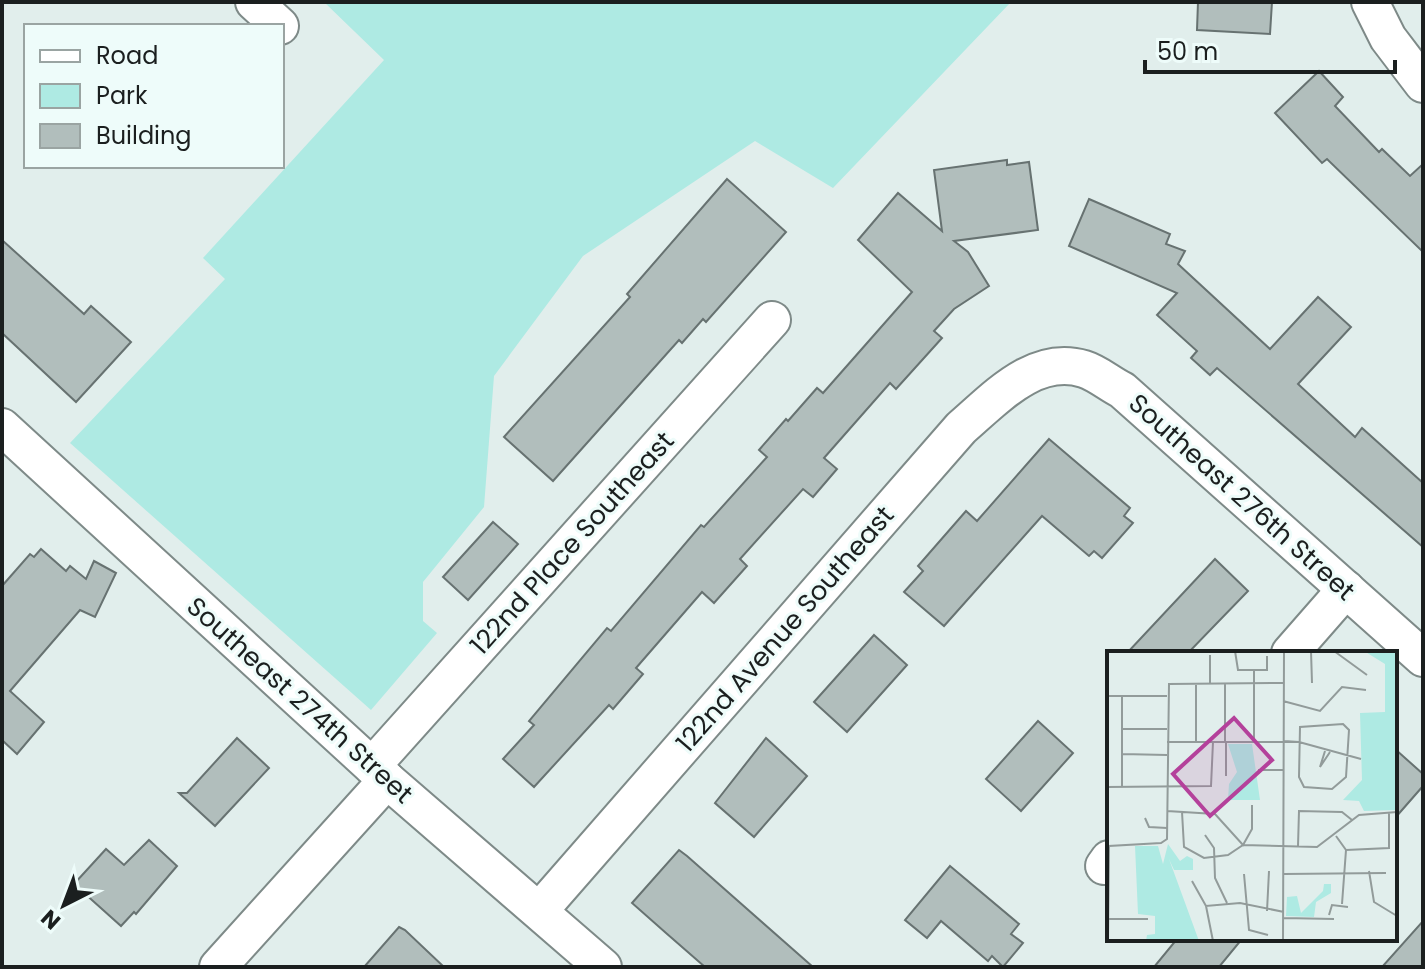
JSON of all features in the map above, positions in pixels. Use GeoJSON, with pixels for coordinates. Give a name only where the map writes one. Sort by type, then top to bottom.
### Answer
{"type":"FeatureCollection","features":[{"type":"Feature","properties":{"kind":"street"},"geometry":{"type":"LineString","coordinates":[[254,2],[277,24]]}},
{"type":"Feature","properties":{"kind":"street"},"geometry":{"type":"LineString","coordinates":[[1370,2],[1388,38],[1423,84]]}},
{"type":"Feature","properties":{"kind":"street","name":"122nd Place Southeast"},"geometry":{"type":"LineString","coordinates":[[379,773],[772,320]]}},
{"type":"Feature","properties":{"kind":"street","name":"Southeast 276th Street"},"geometry":{"type":"LineString","coordinates":[[1046,366],[1084,369],[1122,390],[1423,658]]}},
{"type":"Feature","properties":{"kind":"street","name":"122nd Avenue Southeast"},"geometry":{"type":"LineString","coordinates":[[540,910],[961,428],[1014,383],[1046,366]]}},
{"type":"Feature","properties":{"kind":"street","name":"Southeast 274th Street"},"geometry":{"type":"LineString","coordinates":[[7,442],[379,773],[603,967]]}},
{"type":"Feature","properties":{"kind":"street"},"geometry":{"type":"LineString","coordinates":[[1292,651],[1346,589]]}},
{"type":"Feature","properties":{"kind":"street"},"geometry":{"type":"LineString","coordinates":[[218,967],[379,773]]}},
{"type":"Feature","properties":{"kind":"green space"},"geometry":{"type":"Polygon","coordinates":[[[324,2],[1011,2],[833,188],[755,141],[583,256],[494,376],[484,507],[423,582],[423,621],[437,633],[371,710],[70,443],[225,279],[203,258],[384,60],[324,2]]]}},
{"type":"Feature","properties":{"kind":"building"},"geometry":{"type":"Polygon","coordinates":[[[1198,2],[1272,2],[1270,34],[1197,30],[1198,2]]]}},
{"type":"Feature","properties":{"kind":"building"},"geometry":{"type":"Polygon","coordinates":[[[1319,71],[1343,97],[1335,106],[1379,152],[1382,149],[1410,176],[1423,164],[1423,252],[1327,159],[1322,163],[1275,113],[1319,71]]]}},
{"type":"Feature","properties":{"kind":"building"},"geometry":{"type":"Polygon","coordinates":[[[1007,160],[1007,165],[1029,162],[1038,230],[954,241],[968,252],[989,286],[954,309],[934,331],[942,338],[896,389],[890,383],[824,458],[837,469],[813,497],[803,489],[740,559],[747,566],[714,603],[702,592],[636,668],[643,674],[613,709],[609,705],[534,787],[503,759],[534,725],[529,721],[607,628],[611,631],[701,525],[704,527],[767,457],[759,450],[786,419],[788,421],[817,388],[823,393],[912,292],[858,240],[898,193],[942,231],[934,170],[1007,160]]]}},
{"type":"Feature","properties":{"kind":"building"},"geometry":{"type":"Polygon","coordinates":[[[727,179],[786,232],[706,322],[703,319],[682,343],[679,340],[553,481],[504,437],[630,297],[627,294],[727,179]]]}},
{"type":"Feature","properties":{"kind":"building"},"geometry":{"type":"Polygon","coordinates":[[[1089,199],[1170,234],[1166,244],[1185,251],[1178,264],[1270,349],[1318,297],[1351,327],[1298,384],[1355,437],[1362,428],[1423,483],[1423,547],[1217,368],[1210,375],[1191,358],[1197,351],[1157,315],[1177,293],[1069,246],[1089,199]]]}},
{"type":"Feature","properties":{"kind":"building"},"geometry":{"type":"Polygon","coordinates":[[[2,240],[84,314],[91,306],[131,342],[76,402],[2,333],[2,240]]]}},
{"type":"Feature","properties":{"kind":"building"},"geometry":{"type":"Polygon","coordinates":[[[1049,439],[1130,508],[1124,516],[1133,523],[1102,558],[1094,551],[1089,556],[1042,516],[944,626],[904,592],[923,571],[918,566],[966,511],[977,521],[1049,439]]]}},
{"type":"Feature","properties":{"kind":"building"},"geometry":{"type":"Polygon","coordinates":[[[493,522],[518,544],[468,600],[443,577],[493,522]]]}},
{"type":"Feature","properties":{"kind":"building"},"geometry":{"type":"Polygon","coordinates":[[[41,549],[66,571],[70,566],[86,579],[94,561],[116,573],[95,617],[80,610],[10,691],[44,722],[17,754],[2,740],[2,586],[30,554],[34,557],[41,549]]]}},
{"type":"Feature","properties":{"kind":"building"},"geometry":{"type":"Polygon","coordinates":[[[1215,559],[1248,591],[1190,651],[1129,651],[1215,559]]]}},
{"type":"Feature","properties":{"kind":"building"},"geometry":{"type":"Polygon","coordinates":[[[874,635],[907,665],[847,732],[814,702],[874,635]]]}},
{"type":"Feature","properties":{"kind":"building"},"geometry":{"type":"Polygon","coordinates":[[[1038,721],[1073,753],[1021,811],[986,779],[1038,721]]]}},
{"type":"Feature","properties":{"kind":"building"},"geometry":{"type":"Polygon","coordinates":[[[237,738],[269,768],[215,826],[179,793],[187,793],[237,738]]]}},
{"type":"Feature","properties":{"kind":"building"},"geometry":{"type":"Polygon","coordinates":[[[766,738],[807,776],[754,837],[715,803],[766,738]]]}},
{"type":"Feature","properties":{"kind":"building"},"geometry":{"type":"Polygon","coordinates":[[[1397,751],[1423,774],[1423,786],[1397,816],[1397,751]]]}},
{"type":"Feature","properties":{"kind":"building"},"geometry":{"type":"Polygon","coordinates":[[[149,840],[177,866],[136,914],[134,912],[121,926],[74,884],[106,849],[124,865],[149,840]]]}},
{"type":"Feature","properties":{"kind":"building"},"geometry":{"type":"Polygon","coordinates":[[[679,850],[813,967],[705,967],[666,933],[632,903],[679,850]]]}},
{"type":"Feature","properties":{"kind":"building"},"geometry":{"type":"Polygon","coordinates":[[[950,866],[1019,924],[1011,934],[1023,943],[1003,967],[992,956],[988,961],[941,921],[927,938],[905,920],[950,866]]]}},
{"type":"Feature","properties":{"kind":"building"},"geometry":{"type":"Polygon","coordinates":[[[1423,921],[1423,967],[1382,967],[1423,921]]]}},
{"type":"Feature","properties":{"kind":"building"},"geometry":{"type":"Polygon","coordinates":[[[399,927],[405,930],[444,967],[364,967],[399,927]]]}},
{"type":"Feature","properties":{"kind":"building"},"geometry":{"type":"Polygon","coordinates":[[[1175,941],[1240,941],[1219,967],[1154,967],[1175,941]]]}}]}
